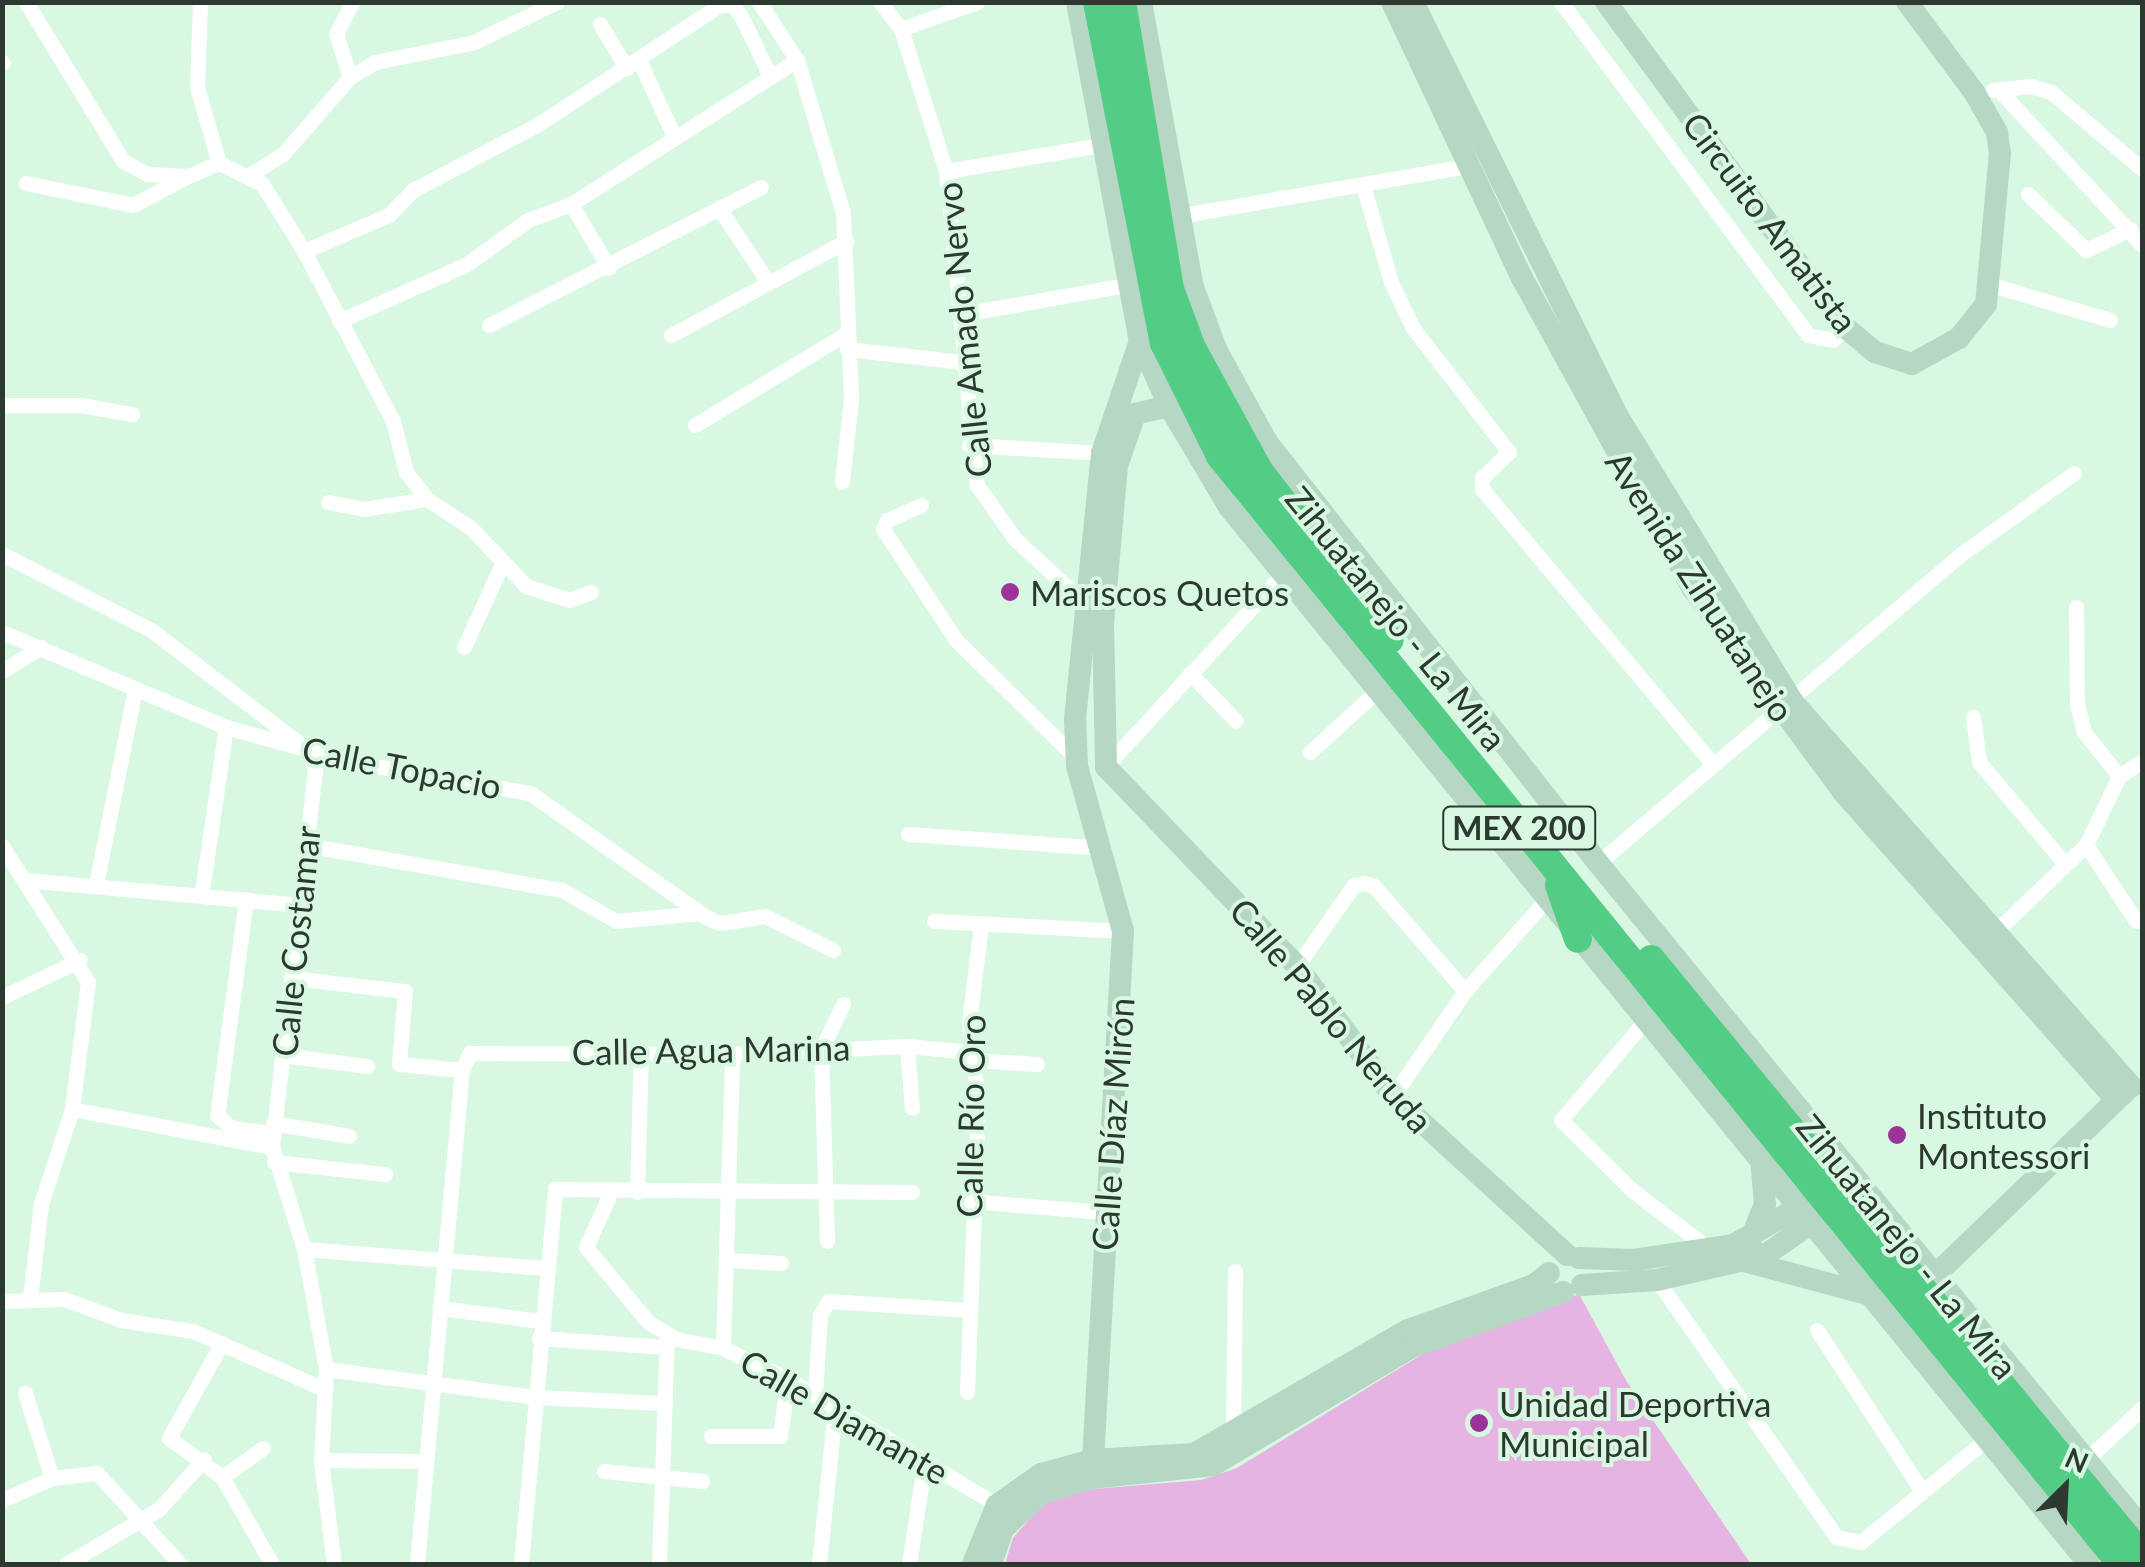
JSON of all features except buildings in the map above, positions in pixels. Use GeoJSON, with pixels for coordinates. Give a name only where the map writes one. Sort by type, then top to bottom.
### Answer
{"type":"FeatureCollection","features":[{"type":"Feature","properties":{"kind":"highway","name":"Zihuatanejo - La Mira"},"geometry":{"type":"LineString","coordinates":[[1097,2],[1143,259],[1164,343],[1183,389],[1220,456],[1554,869],[1913,1295],[2121,1564]]}},
{"type":"Feature","properties":{"kind":"highway","name":"Zihuatanejo - La Mira"},"geometry":{"type":"LineString","coordinates":[[1122,2],[1139,21],[1170,290],[1211,391],[1260,472],[1830,1195]]}},
{"type":"Feature","properties":{"kind":"highway"},"geometry":{"type":"LineString","coordinates":[[1554,869],[1578,939]]}},
{"type":"Feature","properties":{"kind":"highway","name":"Zihuatanejo - La Mira"},"geometry":{"type":"LineString","coordinates":[[1913,1295],[2020,1392],[2142,1556]]}},
{"type":"Feature","properties":{"kind":"street"},"geometry":{"type":"LineString","coordinates":[[26,2],[122,161],[147,174],[188,176]]}},
{"type":"Feature","properties":{"kind":"street"},"geometry":{"type":"LineString","coordinates":[[200,2],[197,87],[219,162]]}},
{"type":"Feature","properties":{"kind":"street"},"geometry":{"type":"LineString","coordinates":[[350,77],[336,34],[352,2]]}},
{"type":"Feature","properties":{"kind":"street"},"geometry":{"type":"LineString","coordinates":[[251,174],[282,155],[350,77],[375,62],[474,42],[557,2]]}},
{"type":"Feature","properties":{"kind":"street"},"geometry":{"type":"LineString","coordinates":[[760,2],[797,60],[843,213],[850,398],[842,482]]}},
{"type":"Feature","properties":{"kind":"street","name":"Calle Amado Nervo"},"geometry":{"type":"LineString","coordinates":[[880,2],[901,29],[946,171],[963,314],[962,362],[969,445],[977,485],[992,512],[1095,613]]}},
{"type":"Feature","properties":{"kind":"street"},"geometry":{"type":"LineString","coordinates":[[901,29],[977,2]]}},
{"type":"Feature","properties":{"kind":"street"},"geometry":{"type":"LineString","coordinates":[[1077,2],[1126,285],[1140,340],[1169,406],[1229,507],[1762,1166],[1830,1195]]}},
{"type":"Feature","properties":{"kind":"street","name":"Avenida Zihuatanejo"},"geometry":{"type":"LineString","coordinates":[[1392,2],[1617,415],[1786,707],[2130,1087]]}},
{"type":"Feature","properties":{"kind":"street","name":"Avenida Zihuatanejo"},"geometry":{"type":"LineString","coordinates":[[1414,2],[1483,164]]}},
{"type":"Feature","properties":{"kind":"street"},"geometry":{"type":"LineString","coordinates":[[1561,2],[1808,335],[1833,340],[1846,327]]}},
{"type":"Feature","properties":{"kind":"street","name":"Circuito Amatista"},"geometry":{"type":"LineString","coordinates":[[1606,2],[1846,327],[1875,352],[1912,364],[1959,338],[1992,285],[2000,154],[1997,132],[1974,92],[1907,2]]}},
{"type":"Feature","properties":{"kind":"street"},"geometry":{"type":"LineString","coordinates":[[304,252],[388,215],[413,190],[537,125],[720,6],[732,5],[770,76]]}},
{"type":"Feature","properties":{"kind":"street"},"geometry":{"type":"LineString","coordinates":[[1139,21],[1178,216],[1216,349],[1267,442],[1598,863],[1830,1195],[1869,1295]]}},
{"type":"Feature","properties":{"kind":"street"},"geometry":{"type":"LineString","coordinates":[[600,24],[633,65],[674,136]]}},
{"type":"Feature","properties":{"kind":"street"},"geometry":{"type":"LineString","coordinates":[[338,321],[468,264],[528,220],[570,204],[797,60]]}},
{"type":"Feature","properties":{"kind":"street"},"geometry":{"type":"LineString","coordinates":[[1974,92],[2040,88],[2070,103],[2142,169]]}},
{"type":"Feature","properties":{"kind":"street"},"geometry":{"type":"LineString","coordinates":[[1999,90],[2142,245]]}},
{"type":"Feature","properties":{"kind":"street"},"geometry":{"type":"LineString","coordinates":[[946,171],[1102,145]]}},
{"type":"Feature","properties":{"kind":"street"},"geometry":{"type":"LineString","coordinates":[[26,182],[133,206],[219,162],[251,174],[304,252],[320,291],[393,421],[406,472],[426,499],[472,528],[502,566],[526,586],[569,600],[591,592]]}},
{"type":"Feature","properties":{"kind":"street"},"geometry":{"type":"LineString","coordinates":[[1178,216],[1483,164]]}},
{"type":"Feature","properties":{"kind":"street"},"geometry":{"type":"LineString","coordinates":[[1363,184],[1391,282],[1414,328],[1509,452],[1480,483],[1712,763]]}},
{"type":"Feature","properties":{"kind":"street"},"geometry":{"type":"LineString","coordinates":[[489,325],[609,268],[760,188]]}},
{"type":"Feature","properties":{"kind":"street"},"geometry":{"type":"LineString","coordinates":[[2028,194],[2086,250],[2130,229]]}},
{"type":"Feature","properties":{"kind":"street"},"geometry":{"type":"LineString","coordinates":[[570,204],[609,268]]}},
{"type":"Feature","properties":{"kind":"street"},"geometry":{"type":"LineString","coordinates":[[719,208],[768,282]]}},
{"type":"Feature","properties":{"kind":"street"},"geometry":{"type":"LineString","coordinates":[[671,335],[846,242]]}},
{"type":"Feature","properties":{"kind":"street"},"geometry":{"type":"LineString","coordinates":[[963,314],[1126,285]]}},
{"type":"Feature","properties":{"kind":"street"},"geometry":{"type":"LineString","coordinates":[[1992,285],[2110,320]]}},
{"type":"Feature","properties":{"kind":"street"},"geometry":{"type":"LineString","coordinates":[[1106,766],[1095,613],[1102,453],[1140,340]]}},
{"type":"Feature","properties":{"kind":"street"},"geometry":{"type":"LineString","coordinates":[[695,425],[847,341],[962,362]]}},
{"type":"Feature","properties":{"kind":"street"},"geometry":{"type":"LineString","coordinates":[[2,405],[80,404],[132,414]]}},
{"type":"Feature","properties":{"kind":"street"},"geometry":{"type":"LineString","coordinates":[[1075,758],[1126,429],[1134,414],[1169,406]]}},
{"type":"Feature","properties":{"kind":"street"},"geometry":{"type":"LineString","coordinates":[[969,445],[1102,453]]}},
{"type":"Feature","properties":{"kind":"street"},"geometry":{"type":"LineString","coordinates":[[1598,863],[1712,763],[1786,707],[1956,557],[2074,473]]}},
{"type":"Feature","properties":{"kind":"street"},"geometry":{"type":"LineString","coordinates":[[328,502],[363,509],[426,499]]}},
{"type":"Feature","properties":{"kind":"street"},"geometry":{"type":"LineString","coordinates":[[921,505],[887,520],[883,529],[956,640],[1075,758]]}},
{"type":"Feature","properties":{"kind":"street"},"geometry":{"type":"LineString","coordinates":[[2,554],[151,630],[307,750]]}},
{"type":"Feature","properties":{"kind":"street"},"geometry":{"type":"LineString","coordinates":[[464,647],[502,566]]}},
{"type":"Feature","properties":{"kind":"street"},"geometry":{"type":"LineString","coordinates":[[1106,766],[1281,576]]}},
{"type":"Feature","properties":{"kind":"street"},"geometry":{"type":"LineString","coordinates":[[2076,607],[2077,704],[2084,732],[2119,776]]}},
{"type":"Feature","properties":{"kind":"street","name":"Calle Topacio"},"geometry":{"type":"LineString","coordinates":[[2,632],[134,693],[226,727],[307,750],[530,793],[720,923],[766,916],[833,950]]}},
{"type":"Feature","properties":{"kind":"street"},"geometry":{"type":"LineString","coordinates":[[2,671],[41,647]]}},
{"type":"Feature","properties":{"kind":"street"},"geometry":{"type":"LineString","coordinates":[[1190,674],[1236,721]]}},
{"type":"Feature","properties":{"kind":"street"},"geometry":{"type":"LineString","coordinates":[[1310,752],[1378,690]]}},
{"type":"Feature","properties":{"kind":"street"},"geometry":{"type":"LineString","coordinates":[[96,884],[134,693]]}},
{"type":"Feature","properties":{"kind":"street","name":"Avenida Zihuatanejo"},"geometry":{"type":"LineString","coordinates":[[1786,707],[1996,930],[2130,1087]]}},
{"type":"Feature","properties":{"kind":"street"},"geometry":{"type":"LineString","coordinates":[[1973,717],[1979,762],[2064,864]]}},
{"type":"Feature","properties":{"kind":"street"},"geometry":{"type":"LineString","coordinates":[[202,891],[226,727]]}},
{"type":"Feature","properties":{"kind":"street","name":"Calle Costamar"},"geometry":{"type":"LineString","coordinates":[[307,750],[315,770],[303,905],[273,1142],[304,1249],[326,1369],[321,1460],[334,1564]]}},
{"type":"Feature","properties":{"kind":"street","name":"Calle Díaz Mirón"},"geometry":{"type":"LineString","coordinates":[[1075,758],[1104,848],[1123,932],[1093,1460]]}},
{"type":"Feature","properties":{"kind":"street"},"geometry":{"type":"LineString","coordinates":[[1996,930],[2086,844],[2119,776],[2142,761]]}},
{"type":"Feature","properties":{"kind":"street","name":"Calle Pablo Neruda"},"geometry":{"type":"LineString","coordinates":[[1106,766],[1297,966],[1394,1096],[1573,1256]]}},
{"type":"Feature","properties":{"kind":"street"},"geometry":{"type":"LineString","coordinates":[[1094,816],[1114,793],[1139,802]]}},
{"type":"Feature","properties":{"kind":"street"},"geometry":{"type":"LineString","coordinates":[[908,834],[1104,848]]}},
{"type":"Feature","properties":{"kind":"street"},"geometry":{"type":"LineString","coordinates":[[2086,844],[2136,921]]}},
{"type":"Feature","properties":{"kind":"street"},"geometry":{"type":"LineString","coordinates":[[306,845],[562,890],[616,921],[701,913]]}},
{"type":"Feature","properties":{"kind":"street"},"geometry":{"type":"LineString","coordinates":[[2,846],[14,875],[80,960],[88,1008],[72,1109],[41,1204],[30,1298]]}},
{"type":"Feature","properties":{"kind":"street"},"geometry":{"type":"LineString","coordinates":[[14,875],[202,891],[303,905]]}},
{"type":"Feature","properties":{"kind":"street"},"geometry":{"type":"LineString","coordinates":[[1297,966],[1354,884],[1364,882],[1374,886],[1464,991]]}},
{"type":"Feature","properties":{"kind":"street"},"geometry":{"type":"LineString","coordinates":[[246,899],[220,1122],[273,1142],[386,1174]]}},
{"type":"Feature","properties":{"kind":"street"},"geometry":{"type":"LineString","coordinates":[[1394,1096],[1464,991],[1545,901]]}},
{"type":"Feature","properties":{"kind":"street"},"geometry":{"type":"LineString","coordinates":[[934,921],[1123,932]]}},
{"type":"Feature","properties":{"kind":"street","name":"Calle Río Oro"},"geometry":{"type":"LineString","coordinates":[[967,1392],[970,1201],[977,1128],[972,1056],[981,924]]}},
{"type":"Feature","properties":{"kind":"street"},"geometry":{"type":"LineString","coordinates":[[2,997],[80,960]]}},
{"type":"Feature","properties":{"kind":"street"},"geometry":{"type":"LineString","coordinates":[[292,978],[405,991],[398,1064],[462,1070],[417,1564]]}},
{"type":"Feature","properties":{"kind":"street"},"geometry":{"type":"LineString","coordinates":[[826,1241],[822,1050],[843,1004]]}},
{"type":"Feature","properties":{"kind":"street"},"geometry":{"type":"LineString","coordinates":[[1644,1022],[1561,1120],[1632,1190],[1710,1249]]}},
{"type":"Feature","properties":{"kind":"street"},"geometry":{"type":"LineString","coordinates":[[907,1046],[912,1108]]}},
{"type":"Feature","properties":{"kind":"street","name":"Calle Agua Marina"},"geometry":{"type":"LineString","coordinates":[[462,1070],[476,1050],[732,1054],[907,1046],[1037,1064]]}},
{"type":"Feature","properties":{"kind":"street"},"geometry":{"type":"LineString","coordinates":[[637,1192],[641,1052]]}},
{"type":"Feature","properties":{"kind":"street"},"geometry":{"type":"LineString","coordinates":[[723,1348],[729,1260],[732,1054]]}},
{"type":"Feature","properties":{"kind":"street"},"geometry":{"type":"LineString","coordinates":[[282,1055],[367,1066]]}},
{"type":"Feature","properties":{"kind":"street"},"geometry":{"type":"LineString","coordinates":[[1573,1256],[1634,1260],[1710,1249],[1745,1251],[1869,1295],[1913,1295],[2130,1087]]}},
{"type":"Feature","properties":{"kind":"street"},"geometry":{"type":"LineString","coordinates":[[72,1109],[211,1138],[273,1142],[349,1136]]}},
{"type":"Feature","properties":{"kind":"street"},"geometry":{"type":"LineString","coordinates":[[1745,1251],[1765,1204],[1762,1166]]}},
{"type":"Feature","properties":{"kind":"street","name":"Calle Río Oro"},"geometry":{"type":"LineString","coordinates":[[548,1268],[552,1194],[562,1188],[610,1194],[912,1192]]}},
{"type":"Feature","properties":{"kind":"street","name":"Calle Diamante"},"geometry":{"type":"LineString","coordinates":[[610,1194],[586,1246],[616,1291],[666,1340]]}},
{"type":"Feature","properties":{"kind":"street"},"geometry":{"type":"LineString","coordinates":[[1564,1283],[1657,1280],[1745,1251],[1830,1195]]}},
{"type":"Feature","properties":{"kind":"street"},"geometry":{"type":"LineString","coordinates":[[970,1201],[1106,1212]]}},
{"type":"Feature","properties":{"kind":"street"},"geometry":{"type":"LineString","coordinates":[[304,1249],[548,1268],[521,1564]]}},
{"type":"Feature","properties":{"kind":"street"},"geometry":{"type":"LineString","coordinates":[[1564,1283],[1573,1256]]}},
{"type":"Feature","properties":{"kind":"street"},"geometry":{"type":"LineString","coordinates":[[1005,1510],[1092,1478],[1187,1472],[1410,1338],[1564,1283],[1586,1271],[1573,1256]]}},
{"type":"Feature","properties":{"kind":"street"},"geometry":{"type":"LineString","coordinates":[[729,1260],[781,1263]]}},
{"type":"Feature","properties":{"kind":"street"},"geometry":{"type":"LineString","coordinates":[[1235,1271],[1229,1357],[1236,1445]]}},
{"type":"Feature","properties":{"kind":"street"},"geometry":{"type":"LineString","coordinates":[[1657,1280],[1836,1536],[1861,1542],[1987,1438]]}},
{"type":"Feature","properties":{"kind":"street"},"geometry":{"type":"LineString","coordinates":[[1913,1295],[1987,1438],[2089,1564]]}},
{"type":"Feature","properties":{"kind":"street"},"geometry":{"type":"LineString","coordinates":[[2,1301],[64,1299],[222,1343],[326,1390]]}},
{"type":"Feature","properties":{"kind":"street"},"geometry":{"type":"LineString","coordinates":[[816,1396],[821,1308],[842,1300],[968,1310]]}},
{"type":"Feature","properties":{"kind":"street","name":"Calle Diamante"},"geometry":{"type":"LineString","coordinates":[[440,1308],[540,1330],[723,1348],[788,1379],[1005,1510]]}},
{"type":"Feature","properties":{"kind":"street"},"geometry":{"type":"LineString","coordinates":[[1817,1330],[1922,1491]]}},
{"type":"Feature","properties":{"kind":"street"},"geometry":{"type":"LineString","coordinates":[[659,1564],[666,1340]]}},
{"type":"Feature","properties":{"kind":"street"},"geometry":{"type":"LineString","coordinates":[[222,1343],[169,1438],[204,1459],[222,1477],[272,1564]]}},
{"type":"Feature","properties":{"kind":"street"},"geometry":{"type":"LineString","coordinates":[[326,1369],[537,1397],[662,1403]]}},
{"type":"Feature","properties":{"kind":"street"},"geometry":{"type":"LineString","coordinates":[[711,1436],[780,1436],[788,1379]]}},
{"type":"Feature","properties":{"kind":"street"},"geometry":{"type":"LineString","coordinates":[[2020,1392],[2086,1460],[2142,1528]]}},
{"type":"Feature","properties":{"kind":"street"},"geometry":{"type":"LineString","coordinates":[[25,1393],[52,1478]]}},
{"type":"Feature","properties":{"kind":"street"},"geometry":{"type":"LineString","coordinates":[[819,1564],[835,1408]]}},
{"type":"Feature","properties":{"kind":"street"},"geometry":{"type":"LineString","coordinates":[[2086,1460],[2142,1408]]}},
{"type":"Feature","properties":{"kind":"street"},"geometry":{"type":"LineString","coordinates":[[972,1564],[1005,1510],[1041,1474],[1093,1460],[1172,1459],[1236,1445]]}},
{"type":"Feature","properties":{"kind":"street"},"geometry":{"type":"LineString","coordinates":[[222,1477],[264,1448]]}},
{"type":"Feature","properties":{"kind":"street"},"geometry":{"type":"LineString","coordinates":[[66,1564],[145,1518],[204,1459]]}},
{"type":"Feature","properties":{"kind":"street"},"geometry":{"type":"LineString","coordinates":[[321,1460],[424,1461]]}},
{"type":"Feature","properties":{"kind":"street"},"geometry":{"type":"LineString","coordinates":[[909,1564],[926,1460]]}},
{"type":"Feature","properties":{"kind":"street"},"geometry":{"type":"LineString","coordinates":[[604,1471],[702,1481]]}},
{"type":"Feature","properties":{"kind":"street"},"geometry":{"type":"LineString","coordinates":[[2,1500],[52,1478],[98,1473],[145,1518],[180,1564]]}},
{"type":"Feature","properties":{"kind":"street"},"geometry":{"type":"LineString","coordinates":[[991,1564],[1005,1510]]}},
{"type":"Feature","properties":{"kind":"shaded area","name":"Unidad Deportiva Municipal"},"geometry":{"type":"Polygon","coordinates":[[[1579,1294],[1627,1382],[1751,1564],[1005,1564],[1013,1538],[1046,1500],[1082,1490],[1201,1480],[1237,1468],[1426,1352],[1579,1294]]]}},
{"type":"Feature","properties":{"kind":"place","name":"Mariscos Quetos"},"geometry":{"type":"Point","coordinates":[1010,592]}},
{"type":"Feature","properties":{"kind":"place","name":"Instituto Montessori"},"geometry":{"type":"Point","coordinates":[1897,1135]}},
{"type":"Feature","properties":{"kind":"place","name":"Unidad Deportiva Municipal"},"geometry":{"type":"Point","coordinates":[1479,1423]}}]}
